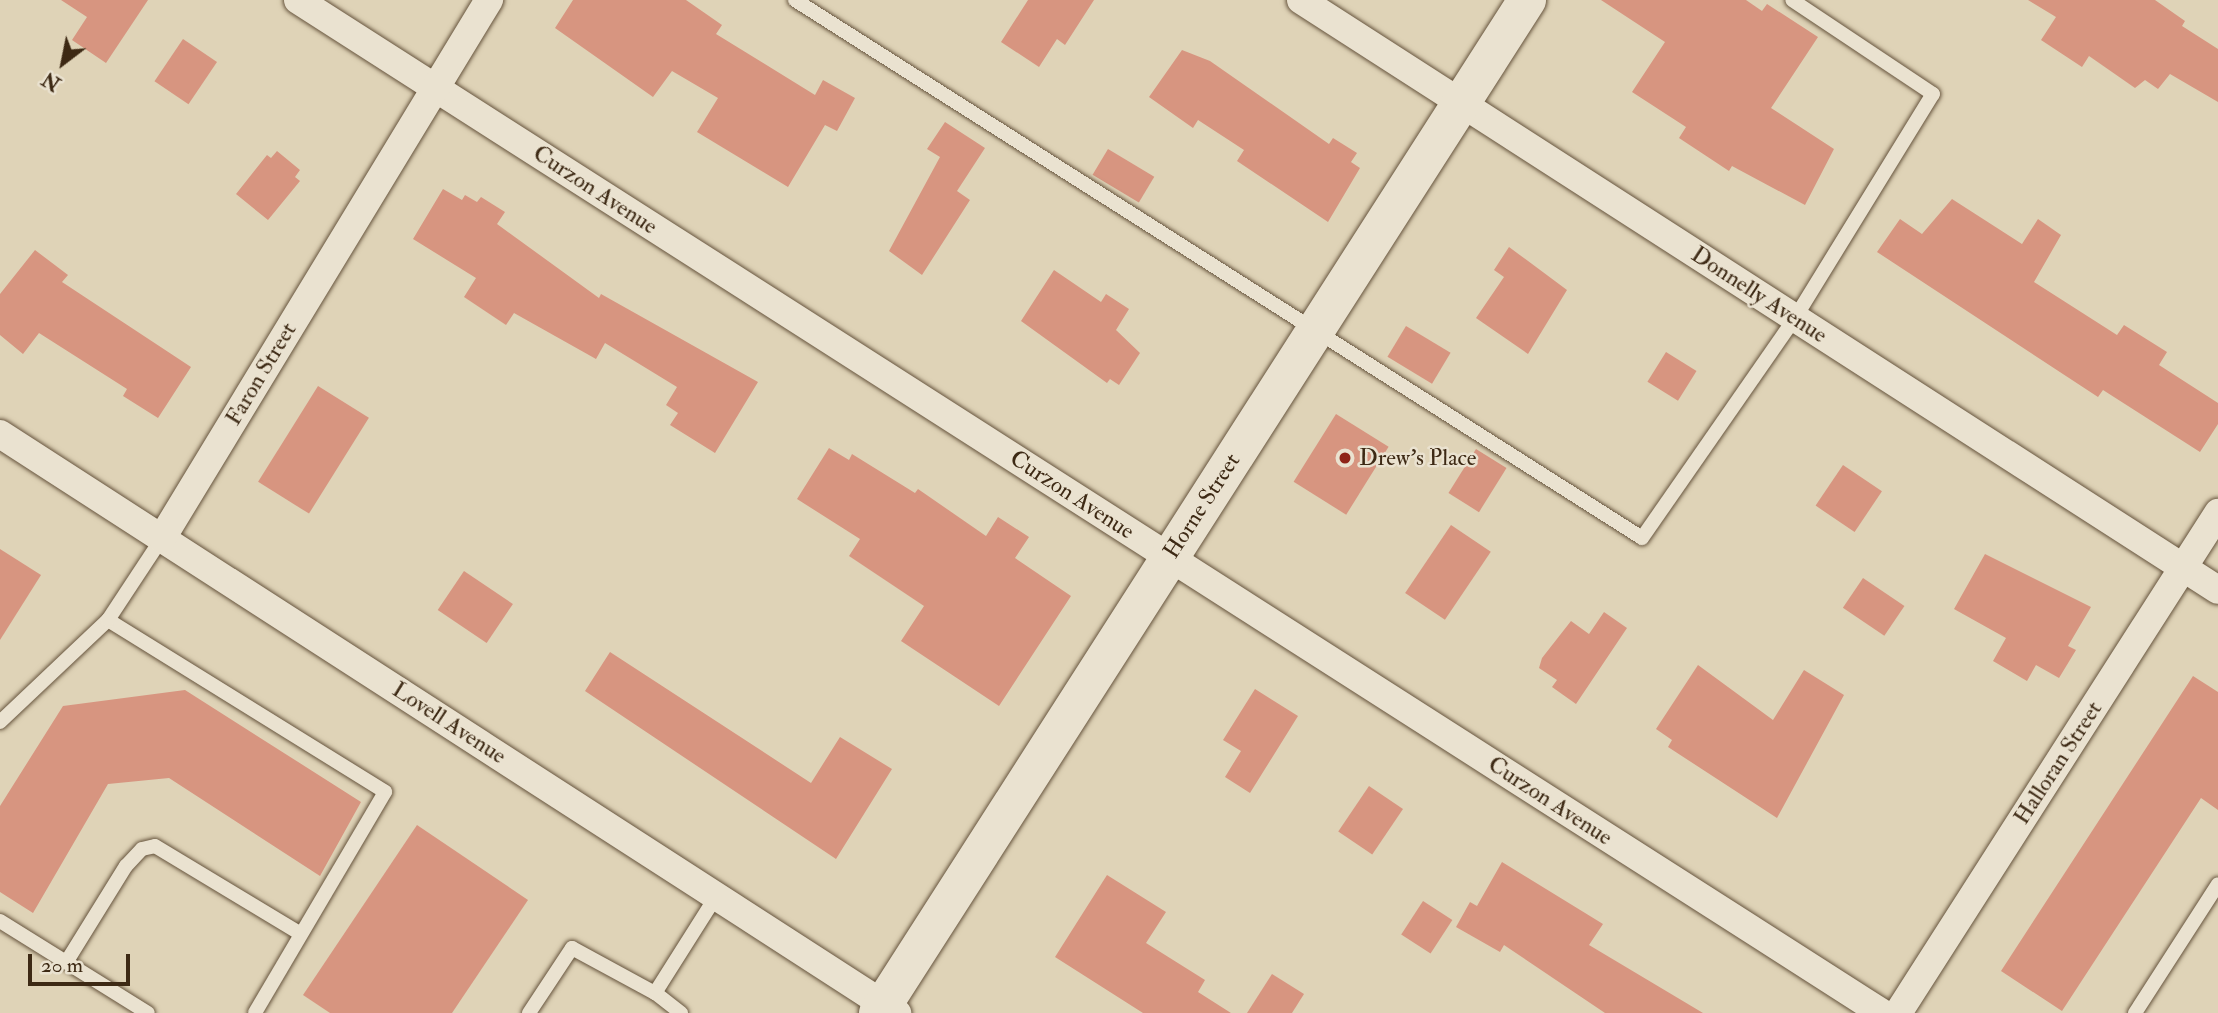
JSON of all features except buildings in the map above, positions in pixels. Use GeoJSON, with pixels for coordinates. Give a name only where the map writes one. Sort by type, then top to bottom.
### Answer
{"type":"FeatureCollection","features":[{"type":"Feature","properties":{"kind":"street","name":"Curzon Avenue"},"geometry":{"type":"LineString","coordinates":[[298,0],[1882,1013]]}},
{"type":"Feature","properties":{"kind":"street","name":"Faron Street"},"geometry":{"type":"LineString","coordinates":[[162,538],[489,0]]}},
{"type":"Feature","properties":{"kind":"street","name":"Donnelly Avenue"},"geometry":{"type":"LineString","coordinates":[[1301,0],[2218,590]]}},
{"type":"Feature","properties":{"kind":"street","name":"Horne Street"},"geometry":{"type":"LineString","coordinates":[[886,1010],[1169,558],[1527,0]]}},
{"type":"Feature","properties":{"kind":"street","name":"Lovell Avenue"},"geometry":{"type":"LineString","coordinates":[[0,434],[716,895],[886,1010]]}},
{"type":"Feature","properties":{"kind":"street","name":"Halloran Street"},"geometry":{"type":"LineString","coordinates":[[1898,1013],[2218,513]]}},
{"type":"Feature","properties":{"kind":"lane"},"geometry":{"type":"LineString","coordinates":[[795,0],[1642,538],[1795,318],[1933,94],[1792,0]]}},
{"type":"Feature","properties":{"kind":"lane","name":"Faron Street"},"geometry":{"type":"LineString","coordinates":[[4,713],[108,621],[162,538]]}},
{"type":"Feature","properties":{"kind":"lane"},"geometry":{"type":"LineString","coordinates":[[108,621],[385,792],[255,1013]]}},
{"type":"Feature","properties":{"kind":"lane"},"geometry":{"type":"LineString","coordinates":[[67,961],[127,866],[142,849],[155,846],[301,934]]}},
{"type":"Feature","properties":{"kind":"lane"},"geometry":{"type":"LineString","coordinates":[[2135,1013],[2218,884]]}},
{"type":"Feature","properties":{"kind":"lane"},"geometry":{"type":"LineString","coordinates":[[655,993],[716,895]]}},
{"type":"Feature","properties":{"kind":"lane"},"geometry":{"type":"LineString","coordinates":[[0,921],[148,1013]]}},
{"type":"Feature","properties":{"kind":"lane"},"geometry":{"type":"LineString","coordinates":[[530,1013],[572,948],[655,993],[681,1013]]}},
{"type":"Feature","properties":{"kind":"place","name":"Drew's Place"},"geometry":{"type":"Point","coordinates":[1345,458]}}]}
